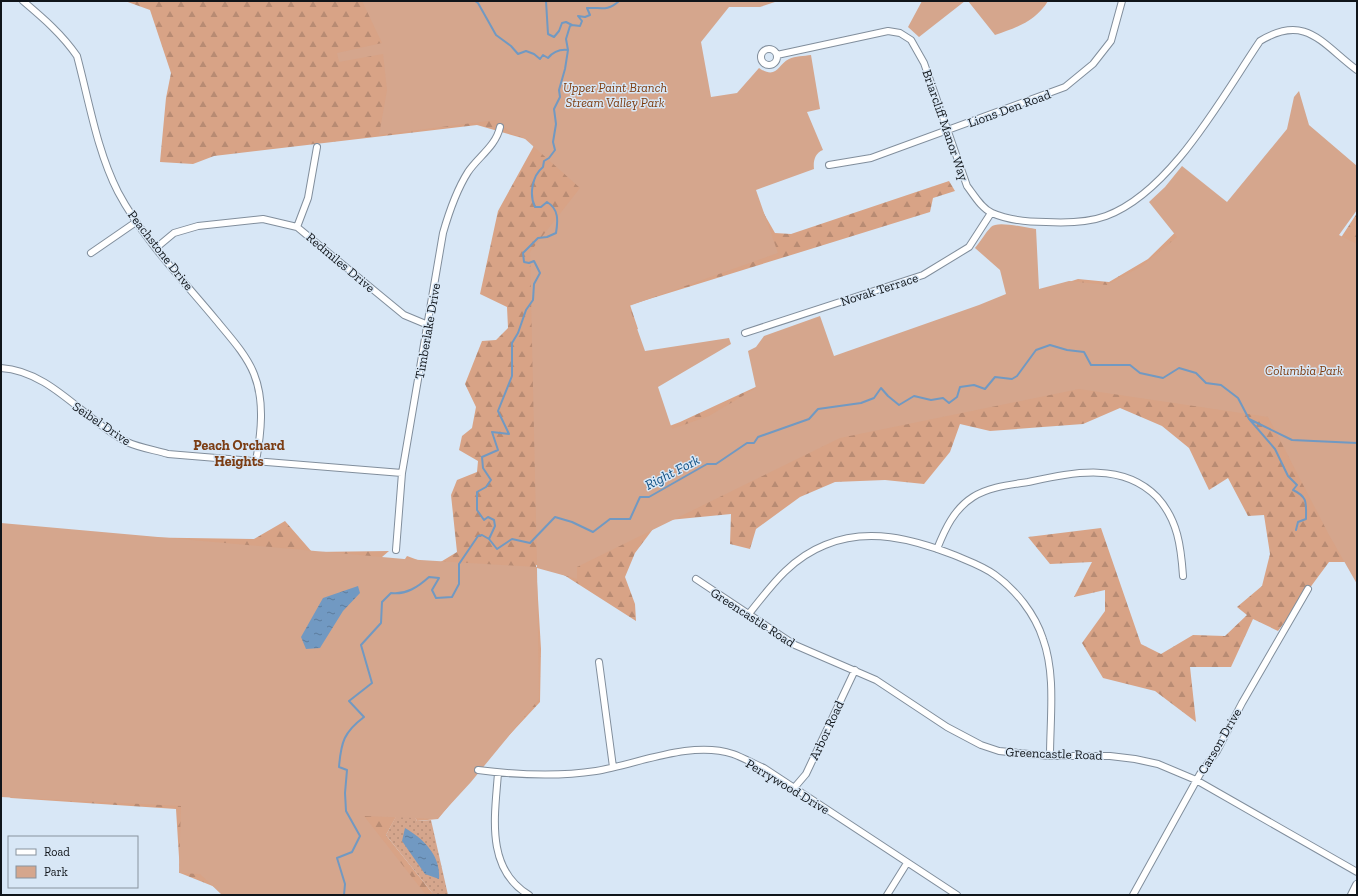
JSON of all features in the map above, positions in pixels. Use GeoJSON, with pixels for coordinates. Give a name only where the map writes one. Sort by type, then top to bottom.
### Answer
{"type":"FeatureCollection","features":[{"type":"Feature","properties":{"kind":"main road"},"geometry":{"type":"LineString","coordinates":[[1352,895],[1357,886]]}},
{"type":"Feature","properties":{"kind":"street","name":"Peachstone Drive"},"geometry":{"type":"LineString","coordinates":[[23,1],[51,26],[77,56],[105,162],[118,192],[136,222],[248,362],[254,374],[261,403],[259,444],[256,461]]}},
{"type":"Feature","properties":{"kind":"street","name":"Lions Den Road"},"geometry":{"type":"LineString","coordinates":[[829,165],[871,158],[1065,87],[1080,76],[1103,53],[1111,41],[1122,1]]}},
{"type":"Feature","properties":{"kind":"street","name":"Briarcliff Manor Way"},"geometry":{"type":"LineString","coordinates":[[777,55],[888,31],[900,32],[912,40],[924,63],[967,186],[977,200],[991,212],[1029,222],[1088,221],[1121,210],[1144,195],[1167,172],[1220,103],[1234,79],[1260,41],[1272,34],[1286,29],[1312,33],[1357,70]]}},
{"type":"Feature","properties":{"kind":"street","name":"Timberlake Drive"},"geometry":{"type":"LineString","coordinates":[[396,550],[402,473],[443,233],[454,197],[468,172],[498,137],[500,127]]}},
{"type":"Feature","properties":{"kind":"street"},"geometry":{"type":"LineString","coordinates":[[297,227],[308,198],[317,147]]}},
{"type":"Feature","properties":{"kind":"street","name":"Novak Terrace"},"geometry":{"type":"LineString","coordinates":[[745,333],[923,275],[969,247],[991,212]]}},
{"type":"Feature","properties":{"kind":"street","name":"Redmiles Drive"},"geometry":{"type":"LineString","coordinates":[[156,248],[174,233],[198,226],[263,219],[274,220],[297,227],[404,315],[428,325]]}},
{"type":"Feature","properties":{"kind":"street"},"geometry":{"type":"LineString","coordinates":[[91,253],[136,222]]}},
{"type":"Feature","properties":{"kind":"street","name":"Seibel Drive"},"geometry":{"type":"LineString","coordinates":[[1,368],[34,376],[110,432],[139,447],[168,454],[402,473]]}},
{"type":"Feature","properties":{"kind":"street"},"geometry":{"type":"LineString","coordinates":[[937,549],[953,515],[972,498],[993,488],[1072,473],[1091,472],[1121,475],[1144,486],[1158,498],[1173,521],[1180,539],[1183,576]]}},
{"type":"Feature","properties":{"kind":"street"},"geometry":{"type":"LineString","coordinates":[[748,615],[780,574],[802,556],[842,539],[865,536],[892,537],[914,541],[972,563],[994,574],[1019,598],[1036,621],[1044,639],[1049,662],[1050,756]]}},
{"type":"Feature","properties":{"kind":"street","name":"Greencastle Road"},"geometry":{"type":"LineString","coordinates":[[696,580],[795,645],[876,680],[947,727],[981,745],[999,751],[1050,756],[1110,756],[1158,764],[1196,780],[1357,872]]}},
{"type":"Feature","properties":{"kind":"street","name":"Carson Drive"},"geometry":{"type":"LineString","coordinates":[[1133,895],[1196,780],[1217,751],[1242,703],[1308,589]]}},
{"type":"Feature","properties":{"kind":"street"},"geometry":{"type":"LineString","coordinates":[[599,662],[613,767]]}},
{"type":"Feature","properties":{"kind":"street","name":"Arbor Road"},"geometry":{"type":"LineString","coordinates":[[794,788],[806,774],[855,670]]}},
{"type":"Feature","properties":{"kind":"street","name":"Perrywood Drive"},"geometry":{"type":"LineString","coordinates":[[478,770],[498,773],[562,775],[613,767],[685,751],[716,751],[733,754],[764,768],[956,895]]}},
{"type":"Feature","properties":{"kind":"street"},"geometry":{"type":"LineString","coordinates":[[498,773],[494,827],[497,850],[506,873],[529,895]]}},
{"type":"Feature","properties":{"kind":"street"},"geometry":{"type":"LineString","coordinates":[[887,895],[907,863]]}},
{"type":"Feature","properties":{"kind":"green space","name":"Upper Paint Branch Stream Valley Park"},"geometry":{"type":"Polygon","coordinates":[[[125,1],[684,1],[685,75],[775,233],[791,234],[949,181],[955,191],[933,198],[930,212],[630,305],[638,329],[595,347],[603,451],[680,422],[762,384],[826,360],[1078,279],[1109,282],[1148,259],[1199,209],[1357,562],[1329,562],[1278,631],[1253,619],[1231,667],[1190,667],[1196,722],[1155,691],[1103,678],[1082,643],[1105,611],[1105,590],[1074,597],[1092,562],[1050,564],[1028,537],[1101,528],[1141,644],[1161,654],[1193,635],[1225,636],[1247,615],[1237,607],[1262,586],[1270,554],[1264,515],[1248,516],[1228,478],[1209,490],[1189,448],[1162,426],[1120,408],[1083,424],[990,431],[960,424],[950,452],[924,484],[885,480],[835,482],[800,497],[756,529],[750,549],[730,544],[731,514],[659,521],[635,553],[625,577],[635,604],[636,621],[564,575],[536,565],[541,649],[540,702],[488,758],[438,819],[417,821],[406,799],[386,835],[434,895],[235,895],[180,873],[176,809],[11,798],[1,792],[1,558],[121,537],[254,539],[285,521],[312,552],[389,551],[368,569],[343,652],[407,556],[434,566],[457,552],[451,495],[457,480],[477,472],[478,461],[459,450],[462,436],[472,428],[476,407],[465,384],[482,341],[496,340],[508,328],[507,307],[480,294],[498,211],[536,142],[477,125],[214,156],[193,164],[160,162],[166,98],[171,73],[150,10],[125,1]]]}},
{"type":"Feature","properties":{"kind":"green space"},"geometry":{"type":"Polygon","coordinates":[[[362,1],[778,1],[760,7],[729,7],[701,42],[711,97],[737,93],[759,68],[765,71],[773,72],[789,59],[811,55],[820,109],[807,112],[823,150],[818,153],[815,158],[814,169],[756,190],[778,253],[629,306],[645,351],[729,338],[731,344],[658,387],[672,429],[709,416],[756,388],[748,351],[756,347],[764,336],[820,316],[834,356],[1006,294],[1000,270],[975,248],[989,229],[994,225],[1005,224],[1036,229],[1039,289],[1069,281],[1107,285],[1142,266],[1177,237],[1149,202],[1165,187],[1182,166],[1227,202],[1287,129],[1294,97],[1299,91],[1309,125],[1357,166],[1357,210],[1339,235],[1357,244],[1357,584],[1328,533],[1268,417],[1079,389],[840,438],[577,567],[577,579],[537,568],[539,699],[471,782],[437,819],[364,816],[426,895],[222,895],[200,874],[179,873],[181,806],[1,797],[1,523],[404,559],[537,567],[530,252],[580,188],[524,138],[512,134],[496,120],[379,135],[387,90],[383,54],[339,62],[337,53],[382,43],[362,1]]]}},
{"type":"Feature","properties":{"kind":"green space"},"geometry":{"type":"Polygon","coordinates":[[[922,1],[965,1],[919,37],[908,27],[922,1]]]}},
{"type":"Feature","properties":{"kind":"green space"},"geometry":{"type":"Polygon","coordinates":[[[968,1],[1048,1],[1038,14],[1025,23],[995,35],[968,1]]]}},
{"type":"Feature","properties":{"kind":"green space"},"geometry":{"type":"Polygon","coordinates":[[[1357,213],[1357,301],[1329,256],[1357,213]]]}},
{"type":"Feature","properties":{"kind":"green space"},"geometry":{"type":"Polygon","coordinates":[[[406,798],[417,821],[431,820],[448,895],[434,895],[386,835],[406,798]]]}},
{"type":"Feature","properties":{"kind":"water"},"geometry":{"type":"Polygon","coordinates":[[[358,586],[360,593],[343,611],[320,648],[306,649],[301,637],[323,598],[358,586]]]}},
{"type":"Feature","properties":{"kind":"water"},"geometry":{"type":"Polygon","coordinates":[[[405,828],[419,837],[430,849],[437,863],[439,879],[425,874],[402,841],[405,828]]]}},
{"type":"Feature","properties":{"kind":"waterway"},"geometry":{"type":"LineString","coordinates":[[475,1],[478,3],[496,35],[511,46],[518,54],[526,51],[534,54],[540,59],[543,55],[548,58],[557,51],[568,50]]}},
{"type":"Feature","properties":{"kind":"waterway"},"geometry":{"type":"LineString","coordinates":[[546,1],[548,34],[554,37],[559,31],[562,23],[566,22],[572,25]]}},
{"type":"Feature","properties":{"kind":"waterway"},"geometry":{"type":"LineString","coordinates":[[489,539],[495,526],[494,520],[488,517],[484,520],[477,510],[477,492],[486,487],[491,480],[483,468],[482,457],[498,450],[492,432],[509,434],[498,411],[512,376],[512,343],[518,333],[526,310],[533,300],[534,284],[540,273],[534,261],[529,263],[524,262],[523,253],[538,238],[547,237],[556,233],[557,216],[554,208],[547,202],[541,207],[535,207],[532,191],[536,175],[543,167],[544,161],[549,158],[555,150],[553,142],[556,124],[554,109],[560,97],[559,90],[565,69],[568,50],[566,39],[570,26],[580,26],[582,21],[578,16],[585,17],[590,15],[587,8],[607,8],[619,1]]}},
{"type":"Feature","properties":{"kind":"waterway","name":"Right Fork"},"geometry":{"type":"LineString","coordinates":[[344,895],[345,884],[337,858],[352,852],[360,836],[346,811],[345,793],[347,770],[339,767],[341,751],[345,738],[357,722],[364,717],[349,701],[372,683],[361,645],[381,623],[382,602],[391,593],[402,593],[412,590],[429,577],[439,578],[432,590],[436,598],[452,597],[459,584],[459,564],[478,536],[482,535],[489,539],[497,549],[512,539],[530,543],[555,517],[572,522],[593,532],[610,519],[630,519],[640,497],[649,497],[707,464],[716,464],[747,443],[754,443],[758,437],[809,419],[818,409],[861,403],[874,398],[881,388],[899,405],[914,396],[931,400],[943,398],[949,403],[957,397],[960,387],[974,385],[985,389],[995,377],[1012,379],[1017,376],[1036,350],[1050,345],[1067,350],[1084,352],[1091,365],[1130,365],[1140,373],[1163,378],[1179,368],[1196,373],[1206,383],[1221,385],[1238,398],[1249,419],[1292,440],[1357,443]]}},
{"type":"Feature","properties":{"kind":"waterway"},"geometry":{"type":"LineString","coordinates":[[1250,420],[1275,449],[1288,476],[1297,485],[1293,490],[1304,498],[1306,519],[1298,522],[1296,530]]}},
{"type":"Feature","properties":{"kind":"district","name":"Peach Orchard Heights"},"geometry":{"type":"Point","coordinates":[239,454]}},
{"type":"Feature","properties":{"kind":"park label","name":"Columbia Park"},"geometry":{"type":"Point","coordinates":[1304,370]}}]}
